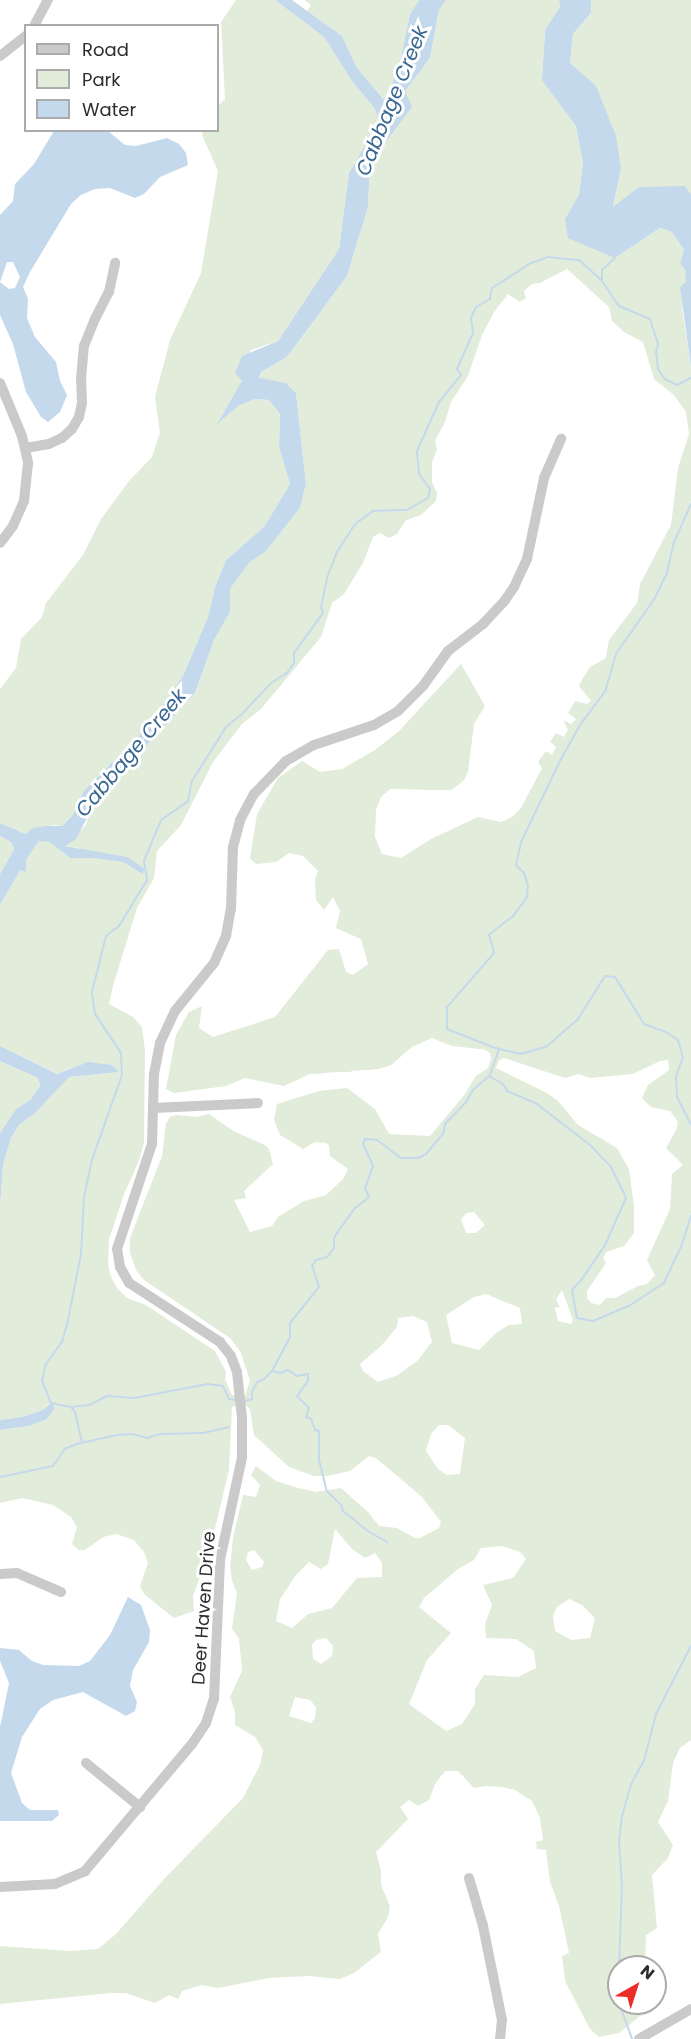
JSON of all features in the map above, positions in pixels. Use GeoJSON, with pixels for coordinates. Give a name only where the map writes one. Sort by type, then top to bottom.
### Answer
{"type":"FeatureCollection","features":[{"type":"Feature","properties":{"kind":"street"},"geometry":{"type":"LineString","coordinates":[[35,24],[48,0]]}},
{"type":"Feature","properties":{"kind":"street"},"geometry":{"type":"LineString","coordinates":[[0,56],[24,38]]}},
{"type":"Feature","properties":{"kind":"street"},"geometry":{"type":"LineString","coordinates":[[26,448],[49,444],[62,438],[72,429],[79,417],[82,403],[81,379],[84,346],[109,292],[115,263]]}},
{"type":"Feature","properties":{"kind":"street"},"geometry":{"type":"LineString","coordinates":[[0,383],[26,448],[28,476],[24,501],[13,526],[0,543]]}},
{"type":"Feature","properties":{"kind":"street","name":"Deer Haven Drive"},"geometry":{"type":"LineString","coordinates":[[0,1887],[55,1884],[76,1877],[93,1863],[197,1737],[214,1699],[220,1560],[242,1457],[241,1407],[235,1364],[226,1348],[204,1330],[134,1287],[122,1273],[118,1261],[119,1237],[149,1160],[153,1132],[157,1056],[167,1025],[214,963],[226,936],[231,909],[233,847],[246,807],[274,771],[299,753],[374,725],[399,711],[423,686],[448,651],[483,624],[505,600],[527,559],[544,478],[561,440]]}},
{"type":"Feature","properties":{"kind":"street"},"geometry":{"type":"LineString","coordinates":[[153,1108],[258,1103]]}},
{"type":"Feature","properties":{"kind":"street"},"geometry":{"type":"LineString","coordinates":[[0,1574],[17,1573],[61,1592]]}},
{"type":"Feature","properties":{"kind":"street"},"geometry":{"type":"LineString","coordinates":[[86,1763],[140,1807]]}},
{"type":"Feature","properties":{"kind":"street"},"geometry":{"type":"LineString","coordinates":[[469,1878],[475,1893],[502,2020],[500,2039]]}},
{"type":"Feature","properties":{"kind":"street"},"geometry":{"type":"LineString","coordinates":[[639,2038],[691,2009]]}},
{"type":"Feature","properties":{"kind":"green space"},"geometry":{"type":"Polygon","coordinates":[[[236,0],[275,0],[324,37],[352,81],[375,109],[379,121],[349,173],[339,249],[278,341],[251,350],[243,381],[218,422],[238,406],[255,399],[269,400],[280,414],[279,447],[290,484],[264,527],[226,560],[215,587],[208,617],[183,676],[147,727],[83,792],[73,815],[62,826],[34,828],[26,834],[0,823],[0,689],[16,668],[21,639],[42,617],[46,603],[83,555],[101,519],[129,481],[152,457],[160,433],[155,397],[170,340],[201,273],[218,171],[202,135],[203,132],[219,132],[219,105],[225,99],[221,22],[236,0]]]}},
{"type":"Feature","properties":{"kind":"green space"},"geometry":{"type":"Polygon","coordinates":[[[304,0],[419,0],[410,14],[399,67],[385,101],[357,68],[342,36],[307,11],[311,5],[304,0]]]}},
{"type":"Feature","properties":{"kind":"green space"},"geometry":{"type":"Polygon","coordinates":[[[446,0],[559,0],[560,7],[545,30],[542,79],[576,126],[583,163],[579,196],[565,219],[615,258],[660,228],[672,232],[684,250],[680,263],[685,270],[687,282],[682,308],[691,368],[691,1740],[680,1748],[673,1763],[668,1801],[658,1822],[673,1845],[668,1858],[652,1875],[657,1928],[646,1935],[645,1955],[607,1955],[607,2015],[644,2015],[619,2033],[599,2037],[590,2029],[565,1981],[562,1956],[569,1953],[559,1906],[550,1882],[546,1850],[537,1849],[536,1842],[543,1840],[540,1818],[532,1801],[515,1790],[502,1787],[474,1788],[458,1771],[445,1771],[435,1784],[429,1800],[418,1806],[409,1800],[400,1807],[408,1819],[376,1852],[381,1870],[381,1885],[390,1906],[388,1917],[378,1934],[381,1952],[354,1973],[340,1979],[309,1976],[269,1978],[218,1988],[202,1985],[182,1991],[178,1999],[169,1995],[155,2003],[126,1993],[111,1993],[0,2004],[0,1946],[70,1951],[98,1949],[116,1934],[165,1878],[243,1798],[260,1765],[263,1750],[255,1737],[235,1725],[235,1712],[230,1697],[242,1671],[239,1638],[232,1629],[237,1593],[230,1567],[233,1538],[243,1495],[256,1497],[260,1485],[251,1475],[256,1466],[276,1481],[298,1488],[316,1492],[341,1488],[368,1512],[379,1526],[397,1528],[415,1538],[420,1538],[439,1528],[441,1522],[422,1497],[376,1458],[369,1456],[350,1471],[327,1476],[314,1476],[289,1467],[254,1435],[250,1409],[244,1404],[232,1407],[229,1470],[210,1549],[193,1596],[194,1611],[174,1618],[144,1594],[140,1586],[148,1563],[144,1552],[134,1540],[116,1534],[103,1537],[85,1550],[79,1550],[72,1544],[77,1527],[71,1517],[53,1505],[22,1498],[0,1503],[0,1430],[28,1426],[46,1420],[55,1408],[50,1403],[43,1410],[22,1417],[0,1420],[0,1207],[3,1165],[11,1138],[19,1125],[35,1113],[68,1077],[118,1072],[71,1068],[57,1074],[0,1046],[0,905],[20,869],[25,872],[26,860],[39,841],[50,841],[70,858],[122,862],[65,846],[85,826],[94,805],[116,779],[195,693],[214,640],[230,612],[230,589],[249,563],[266,551],[300,508],[306,484],[296,393],[286,383],[259,379],[261,372],[287,357],[347,276],[368,207],[370,163],[411,107],[405,91],[430,58],[439,10],[446,0]],[[567,269],[540,283],[532,284],[524,291],[526,298],[520,302],[508,294],[494,312],[482,335],[468,376],[451,402],[445,422],[435,441],[437,450],[432,462],[432,482],[437,493],[436,501],[421,515],[406,520],[397,534],[389,538],[380,533],[373,537],[363,563],[344,594],[332,603],[321,637],[261,709],[242,724],[213,762],[181,825],[157,851],[154,878],[137,908],[113,986],[109,1004],[133,1017],[142,1027],[145,1051],[144,1142],[109,1240],[108,1264],[111,1277],[117,1288],[127,1298],[146,1305],[215,1351],[226,1372],[225,1379],[232,1395],[245,1396],[250,1380],[240,1351],[230,1338],[144,1280],[136,1270],[130,1253],[130,1238],[162,1156],[166,1123],[170,1117],[176,1115],[197,1117],[209,1114],[235,1132],[269,1149],[273,1164],[244,1191],[246,1198],[234,1200],[250,1232],[272,1226],[278,1217],[304,1201],[326,1195],[343,1179],[348,1169],[330,1156],[329,1146],[326,1143],[315,1142],[303,1149],[280,1135],[274,1120],[277,1104],[319,1091],[347,1088],[375,1109],[389,1134],[430,1136],[465,1094],[476,1076],[488,1068],[491,1059],[490,1053],[483,1049],[452,1046],[432,1038],[412,1047],[391,1065],[379,1069],[310,1074],[284,1086],[245,1078],[226,1086],[174,1093],[166,1089],[176,1035],[189,1012],[202,1006],[199,1028],[213,1037],[275,1017],[328,950],[339,949],[346,972],[353,975],[368,964],[361,939],[336,928],[340,911],[333,897],[324,910],[316,900],[315,880],[318,871],[303,856],[289,853],[276,862],[256,864],[250,858],[257,814],[278,778],[302,761],[320,772],[342,769],[375,750],[399,731],[461,664],[485,706],[474,724],[468,772],[464,780],[452,790],[390,789],[381,797],[376,810],[375,837],[382,854],[401,858],[431,839],[478,817],[501,822],[512,817],[521,808],[542,768],[538,762],[546,751],[552,755],[556,747],[550,742],[556,733],[564,737],[568,730],[563,720],[571,724],[576,719],[568,713],[575,701],[587,704],[591,701],[579,686],[590,667],[606,658],[609,640],[637,603],[640,584],[671,525],[678,468],[689,434],[686,412],[674,395],[654,379],[643,342],[624,332],[612,321],[609,307],[567,269]],[[123,862],[142,874],[145,869],[123,862]],[[504,1058],[499,1060],[496,1068],[547,1093],[558,1101],[578,1125],[617,1148],[629,1169],[634,1206],[634,1233],[624,1246],[606,1252],[603,1258],[606,1263],[587,1291],[587,1298],[591,1303],[600,1305],[606,1298],[615,1298],[647,1284],[655,1275],[647,1260],[670,1209],[672,1174],[683,1165],[666,1148],[678,1122],[670,1111],[651,1107],[642,1098],[648,1085],[669,1070],[668,1060],[660,1061],[633,1074],[590,1078],[579,1074],[565,1078],[504,1058]],[[474,1212],[467,1213],[461,1219],[466,1233],[476,1233],[485,1225],[474,1212]],[[562,1290],[556,1299],[560,1307],[555,1308],[558,1321],[571,1324],[573,1320],[562,1290]],[[486,1294],[474,1297],[446,1315],[452,1343],[479,1350],[497,1332],[509,1325],[522,1324],[520,1308],[486,1294]],[[413,1316],[398,1318],[397,1327],[381,1346],[360,1364],[363,1371],[378,1382],[398,1375],[417,1361],[432,1342],[427,1322],[413,1316]],[[439,1425],[431,1434],[426,1451],[438,1469],[447,1475],[460,1474],[465,1438],[448,1425],[439,1425]],[[335,1529],[328,1564],[321,1569],[309,1562],[296,1575],[280,1599],[276,1621],[292,1628],[308,1614],[332,1608],[357,1578],[382,1577],[382,1563],[375,1553],[365,1558],[352,1549],[335,1529]],[[502,1546],[481,1548],[474,1560],[458,1569],[424,1598],[419,1607],[451,1633],[427,1660],[409,1704],[446,1731],[462,1724],[475,1704],[475,1689],[484,1675],[518,1677],[536,1668],[534,1651],[516,1639],[486,1638],[485,1624],[492,1605],[483,1585],[513,1578],[526,1559],[520,1552],[502,1546]],[[254,1550],[248,1552],[246,1560],[252,1570],[262,1567],[264,1562],[254,1550]],[[569,1599],[557,1607],[553,1616],[555,1631],[571,1640],[590,1638],[595,1618],[582,1605],[569,1599]],[[326,1638],[316,1640],[312,1645],[313,1659],[321,1664],[332,1656],[333,1646],[326,1638]],[[295,1697],[289,1716],[311,1723],[315,1718],[316,1707],[310,1700],[295,1697]]]}},
{"type":"Feature","properties":{"kind":"green space"},"geometry":{"type":"Polygon","coordinates":[[[591,0],[691,0],[691,194],[685,186],[613,208],[621,169],[570,63],[573,34],[591,13],[591,0]]]}},
{"type":"Feature","properties":{"kind":"green space"},"geometry":{"type":"Polygon","coordinates":[[[0,836],[11,842],[14,849],[0,874],[0,836]]]}},
{"type":"Feature","properties":{"kind":"green space"},"geometry":{"type":"Polygon","coordinates":[[[0,1061],[38,1078],[40,1086],[30,1100],[16,1109],[0,1133],[0,1061]]]}},
{"type":"Feature","properties":{"kind":"water","name":"Cabbage Creek"},"geometry":{"type":"Polygon","coordinates":[[[275,0],[292,0],[342,36],[357,68],[385,101],[399,67],[410,14],[419,0],[446,0],[439,10],[430,58],[405,91],[412,107],[370,163],[368,207],[347,276],[287,357],[261,372],[259,378],[286,383],[296,393],[306,484],[300,508],[266,551],[249,563],[230,589],[230,612],[214,640],[195,693],[116,779],[94,805],[76,839],[65,846],[127,857],[145,869],[142,874],[123,862],[70,858],[50,842],[39,841],[26,860],[26,872],[20,870],[0,905],[0,874],[14,849],[11,842],[0,836],[0,823],[26,834],[33,828],[62,826],[73,815],[83,792],[147,727],[183,676],[208,617],[215,587],[226,560],[264,527],[290,484],[279,447],[280,414],[269,400],[255,399],[238,406],[217,424],[242,381],[235,373],[242,356],[278,341],[339,249],[349,173],[379,121],[375,109],[352,81],[324,37],[275,0]]]}},
{"type":"Feature","properties":{"kind":"water"},"geometry":{"type":"Polygon","coordinates":[[[559,0],[591,0],[591,13],[573,34],[570,63],[596,86],[616,136],[621,169],[613,207],[639,187],[685,186],[691,194],[691,368],[680,287],[686,282],[685,270],[680,263],[684,250],[672,232],[660,228],[615,258],[568,238],[565,219],[579,195],[583,163],[576,126],[542,80],[545,30],[560,7],[559,0]]]}},
{"type":"Feature","properties":{"kind":"water"},"geometry":{"type":"Polygon","coordinates":[[[53,132],[109,132],[125,145],[136,146],[167,138],[179,144],[186,153],[188,165],[160,177],[144,194],[135,198],[110,188],[95,189],[81,195],[71,204],[30,272],[23,287],[28,299],[27,318],[35,337],[56,362],[60,381],[67,395],[60,412],[48,422],[41,417],[26,392],[13,344],[0,315],[0,282],[0,215],[13,201],[15,184],[34,164],[53,132]],[[7,262],[0,282],[9,289],[15,288],[20,277],[13,262],[7,262]]]}},
{"type":"Feature","properties":{"kind":"water"},"geometry":{"type":"Polygon","coordinates":[[[0,1046],[57,1074],[88,1062],[112,1065],[119,1072],[69,1077],[35,1113],[19,1125],[11,1138],[3,1165],[0,1207],[0,1133],[16,1109],[30,1100],[40,1086],[38,1078],[0,1061],[0,1046]]]}},
{"type":"Feature","properties":{"kind":"water"},"geometry":{"type":"Polygon","coordinates":[[[51,1403],[55,1408],[46,1420],[28,1426],[0,1430],[0,1420],[22,1417],[43,1410],[51,1403]]]}},
{"type":"Feature","properties":{"kind":"water"},"geometry":{"type":"Polygon","coordinates":[[[128,1597],[141,1605],[150,1630],[149,1642],[133,1670],[130,1686],[137,1702],[135,1711],[126,1716],[83,1692],[53,1700],[40,1709],[22,1737],[11,1773],[22,1803],[30,1810],[58,1810],[59,1815],[52,1821],[0,1821],[0,1727],[9,1683],[0,1661],[0,1648],[19,1650],[32,1661],[43,1665],[79,1666],[90,1661],[110,1635],[128,1597]]]}},
{"type":"Feature","properties":{"kind":"waterway"},"geometry":{"type":"LineString","coordinates":[[236,1400],[229,1399],[223,1386],[208,1384],[134,1398],[107,1396],[89,1405],[71,1407],[51,1403],[42,1381],[46,1364],[62,1342],[67,1325],[81,1254],[84,1197],[92,1160],[122,1075],[121,1053],[95,1014],[92,992],[106,936],[119,926],[147,880],[144,861],[161,820],[188,801],[192,781],[226,727],[242,714],[271,683],[287,673],[294,663],[294,653],[323,613],[321,607],[327,578],[337,552],[355,524],[373,511],[407,510],[428,498],[430,489],[419,474],[417,451],[439,402],[461,375],[457,369],[473,333],[471,318],[476,307],[490,299],[492,288],[531,263],[548,257],[579,260],[602,281],[619,306],[650,319],[658,344],[656,352],[658,369],[665,379],[677,385],[691,378]]}},
{"type":"Feature","properties":{"kind":"waterway"},"geometry":{"type":"LineString","coordinates":[[602,281],[602,270],[615,258]]}},
{"type":"Feature","properties":{"kind":"waterway"},"geometry":{"type":"LineString","coordinates":[[691,504],[674,542],[667,573],[655,598],[616,654],[606,690],[580,725],[521,842],[516,865],[524,873],[528,885],[527,897],[513,916],[489,935],[494,953],[447,1007],[447,1029],[495,1048],[521,1054],[546,1047],[578,1019],[605,976],[615,977],[644,1024],[666,1032],[678,1040],[683,1057],[676,1076],[677,1097],[691,1125]]}},
{"type":"Feature","properties":{"kind":"waterway"},"geometry":{"type":"LineString","coordinates":[[490,1075],[499,1049]]}},
{"type":"Feature","properties":{"kind":"waterway"},"geometry":{"type":"LineString","coordinates":[[245,1401],[252,1399],[252,1392],[257,1382],[272,1371],[290,1337],[290,1323],[319,1287],[312,1266],[316,1260],[327,1257],[334,1248],[334,1238],[339,1230],[355,1208],[369,1197],[365,1188],[373,1166],[363,1144],[365,1139],[377,1140],[401,1158],[418,1158],[426,1154],[443,1134],[445,1124],[466,1102],[473,1090],[489,1076],[503,1084],[507,1091],[537,1104],[590,1145],[611,1167],[626,1198],[605,1245],[572,1290],[577,1318],[593,1321],[629,1306],[664,1283],[681,1247],[691,1216]]}},
{"type":"Feature","properties":{"kind":"waterway"},"geometry":{"type":"LineString","coordinates":[[272,1371],[280,1373],[288,1370],[297,1376],[308,1374],[308,1381],[297,1396],[309,1408],[306,1417],[311,1419],[315,1430],[319,1431],[319,1460],[327,1491],[341,1505],[343,1511],[369,1532],[387,1542]]}},
{"type":"Feature","properties":{"kind":"waterway"},"geometry":{"type":"LineString","coordinates":[[71,1407],[75,1412],[82,1443]]}},
{"type":"Feature","properties":{"kind":"waterway"},"geometry":{"type":"LineString","coordinates":[[0,1477],[53,1466],[65,1449],[76,1444],[117,1435],[132,1434],[147,1438],[160,1434],[203,1433],[228,1427]]}},
{"type":"Feature","properties":{"kind":"waterway"},"geometry":{"type":"LineString","coordinates":[[619,1955],[622,1886],[619,1841],[622,1816],[631,1784],[644,1761],[656,1714],[691,1646]]}},
{"type":"Feature","properties":{"kind":"waterway"},"geometry":{"type":"LineString","coordinates":[[623,2015],[632,2039]]}}]}
